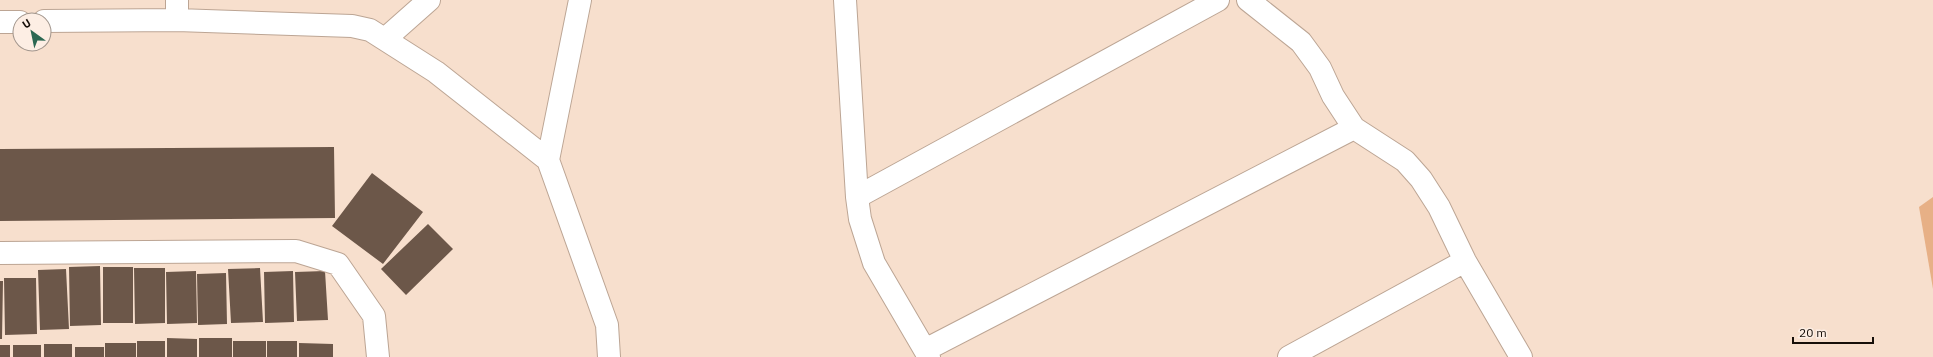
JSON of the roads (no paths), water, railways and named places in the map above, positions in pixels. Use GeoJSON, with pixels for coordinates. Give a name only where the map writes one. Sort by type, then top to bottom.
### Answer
{"type":"FeatureCollection","features":[{"type":"Feature","properties":{"kind":"street"},"geometry":{"type":"LineString","coordinates":[[385,39],[429,0]]}},
{"type":"Feature","properties":{"kind":"street"},"geometry":{"type":"LineString","coordinates":[[580,0],[548,160],[607,325],[609,357]]}},
{"type":"Feature","properties":{"kind":"street"},"geometry":{"type":"LineString","coordinates":[[845,0],[857,197],[860,219],[874,263],[927,354],[1354,128]]}},
{"type":"Feature","properties":{"kind":"street"},"geometry":{"type":"LineString","coordinates":[[857,197],[1218,0]]}},
{"type":"Feature","properties":{"kind":"street"},"geometry":{"type":"LineString","coordinates":[[1248,0],[1301,42],[1320,68],[1333,96],[1354,128],[1406,161],[1421,179],[1440,208],[1465,261],[1521,357]]}},
{"type":"Feature","properties":{"kind":"street"},"geometry":{"type":"LineString","coordinates":[[52,20],[177,10],[352,26],[370,30],[436,72],[548,160]]}},
{"type":"Feature","properties":{"kind":"street"},"geometry":{"type":"LineString","coordinates":[[0,22],[12,22]]}},
{"type":"Feature","properties":{"kind":"street"},"geometry":{"type":"LineString","coordinates":[[0,253],[296,250],[338,264],[374,316],[378,357]]}},
{"type":"Feature","properties":{"kind":"street"},"geometry":{"type":"LineString","coordinates":[[1289,357],[1465,261]]}}]}
